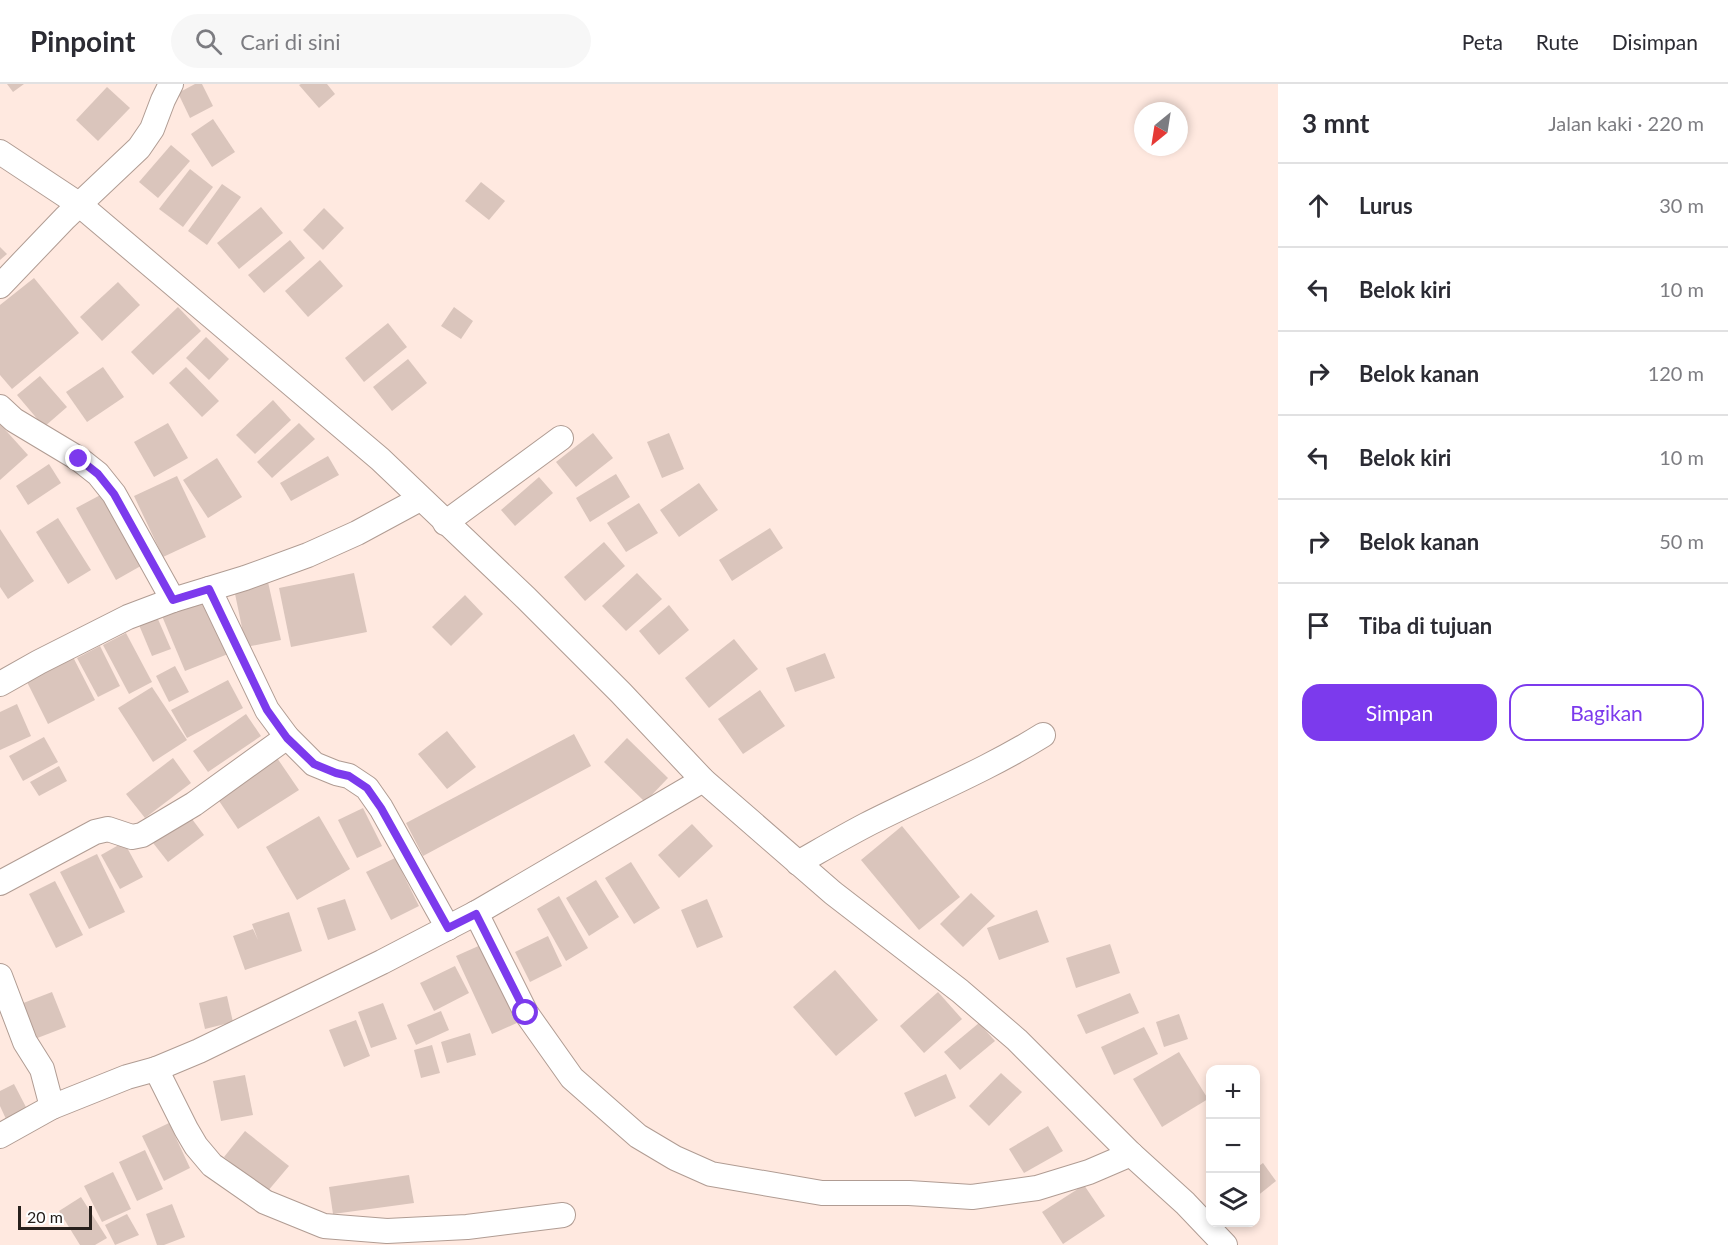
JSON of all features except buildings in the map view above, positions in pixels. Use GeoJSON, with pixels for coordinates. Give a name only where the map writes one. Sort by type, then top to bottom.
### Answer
{"type":"FeatureCollection","features":[{"type":"Feature","properties":{"kind":"street"},"geometry":{"type":"LineString","coordinates":[[0,286],[139,148],[152,129],[171,84]]}},
{"type":"Feature","properties":{"kind":"street"},"geometry":{"type":"LineString","coordinates":[[0,152],[80,205],[380,459],[526,598],[703,780],[833,893],[960,991],[1017,1040],[1131,1154],[1185,1203],[1225,1245]]}},
{"type":"Feature","properties":{"kind":"street"},"geometry":{"type":"LineString","coordinates":[[0,407],[14,420],[79,459],[98,474],[114,494],[173,600]]}},
{"type":"Feature","properties":{"kind":"street"},"geometry":{"type":"LineString","coordinates":[[445,523],[561,438]]}},
{"type":"Feature","properties":{"kind":"street"},"geometry":{"type":"LineString","coordinates":[[0,684],[128,617],[173,600],[245,578],[337,542],[420,498]]}},
{"type":"Feature","properties":{"kind":"street"},"geometry":{"type":"LineString","coordinates":[[209,589],[267,710],[287,738],[314,764],[349,776],[367,788],[381,808],[448,928]]}},
{"type":"Feature","properties":{"kind":"street"},"geometry":{"type":"LineString","coordinates":[[798,863],[866,825],[1022,748],[1043,735]]}},
{"type":"Feature","properties":{"kind":"street"},"geometry":{"type":"LineString","coordinates":[[0,883],[95,832],[108,830],[132,837],[142,835],[194,804],[287,738]]}},
{"type":"Feature","properties":{"kind":"street"},"geometry":{"type":"LineString","coordinates":[[0,1136],[52,1107],[199,1051],[382,962],[476,914],[703,780]]}},
{"type":"Feature","properties":{"kind":"street"},"geometry":{"type":"LineString","coordinates":[[476,914],[526,1013],[572,1078],[638,1136],[675,1158],[711,1174],[822,1193],[909,1193],[972,1197],[1037,1188],[1089,1172],[1131,1154]]}},
{"type":"Feature","properties":{"kind":"street"},"geometry":{"type":"LineString","coordinates":[[0,976],[25,1042],[42,1069],[52,1107]]}},
{"type":"Feature","properties":{"kind":"street"},"geometry":{"type":"LineString","coordinates":[[156,1069],[186,1129],[212,1165],[265,1202],[324,1226],[387,1231],[466,1227],[563,1215]]}},
{"type":"Feature","properties":{"kind":"route"},"geometry":{"type":"LineString","coordinates":[[79,459],[98,474],[114,494],[173,600],[209,589],[267,710],[287,738],[314,764],[349,776],[367,788],[381,808],[448,928],[476,914],[526,1013]]}}]}
